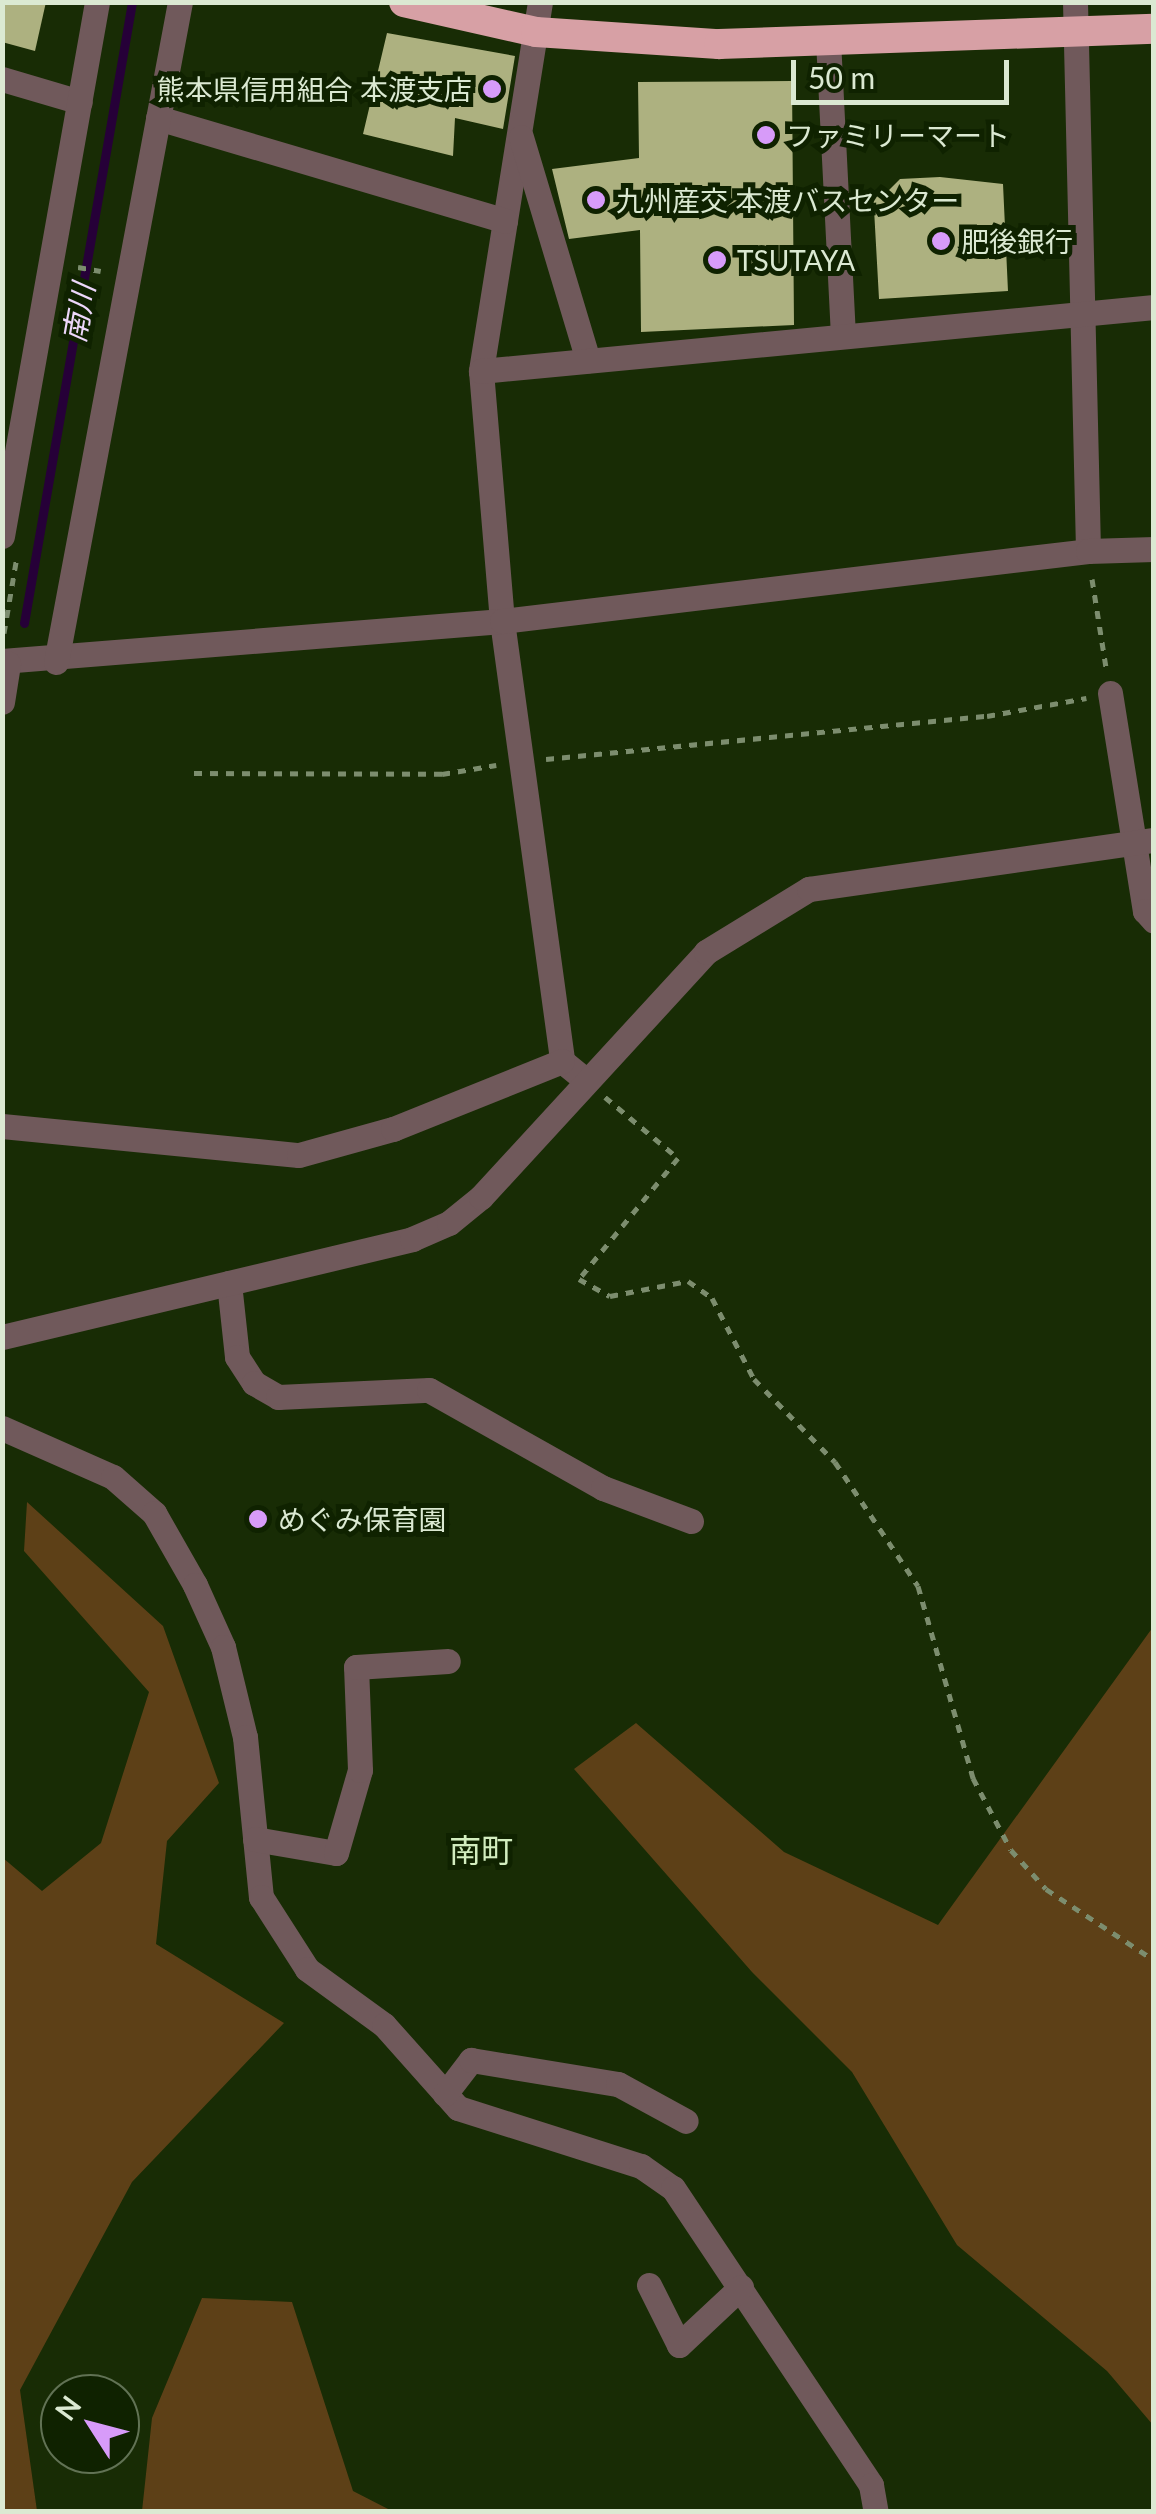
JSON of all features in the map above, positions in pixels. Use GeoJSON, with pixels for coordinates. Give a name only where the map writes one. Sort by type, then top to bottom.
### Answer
{"type":"FeatureCollection","features":[{"type":"Feature","properties":{"kind":"highway"},"geometry":{"type":"LineString","coordinates":[[404,2],[719,44],[828,40],[1075,17],[1154,29]]}},
{"type":"Feature","properties":{"kind":"street"},"geometry":{"type":"LineString","coordinates":[[2,536],[97,2]]}},
{"type":"Feature","properties":{"kind":"street"},"geometry":{"type":"LineString","coordinates":[[56,662],[180,2]]}},
{"type":"Feature","properties":{"kind":"street"},"geometry":{"type":"LineString","coordinates":[[538,17],[482,371],[502,621],[562,1061],[584,1079]]}},
{"type":"Feature","properties":{"kind":"street"},"geometry":{"type":"LineString","coordinates":[[1075,17],[1079,313],[1088,551]]}},
{"type":"Feature","properties":{"kind":"street"},"geometry":{"type":"LineString","coordinates":[[828,40],[843,336]]}},
{"type":"Feature","properties":{"kind":"street"},"geometry":{"type":"LineString","coordinates":[[2,79],[80,102]]}},
{"type":"Feature","properties":{"kind":"street"},"geometry":{"type":"LineString","coordinates":[[158,118],[505,220]]}},
{"type":"Feature","properties":{"kind":"street"},"geometry":{"type":"LineString","coordinates":[[520,132],[588,360]]}},
{"type":"Feature","properties":{"kind":"street"},"geometry":{"type":"LineString","coordinates":[[482,371],[1154,306]]}},
{"type":"Feature","properties":{"kind":"street"},"geometry":{"type":"LineString","coordinates":[[2,702],[5,662],[56,662],[502,621],[1088,551],[1154,549]]}},
{"type":"Feature","properties":{"kind":"street"},"geometry":{"type":"LineString","coordinates":[[1110,693],[1143,842],[1145,911],[1154,921]]}},
{"type":"Feature","properties":{"kind":"street"},"geometry":{"type":"LineString","coordinates":[[2,1337],[412,1239],[449,1223],[481,1197],[584,1079],[706,952],[809,890],[1143,842]]}},
{"type":"Feature","properties":{"kind":"street"},"geometry":{"type":"LineString","coordinates":[[2,1126],[299,1154],[393,1129],[562,1061]]}},
{"type":"Feature","properties":{"kind":"street"},"geometry":{"type":"LineString","coordinates":[[229,1283],[237,1357],[254,1383],[278,1397],[428,1390],[602,1488],[691,1521]]}},
{"type":"Feature","properties":{"kind":"street"},"geometry":{"type":"LineString","coordinates":[[2,1428],[112,1476],[154,1513],[223,1646],[245,1737],[260,1898],[307,1969],[384,2025],[458,2108],[641,2166],[674,2188],[871,2485],[876,2512]]}},
{"type":"Feature","properties":{"kind":"street"},"geometry":{"type":"LineString","coordinates":[[255,1839],[336,1853],[360,1770],[356,1668],[448,1661]]}},
{"type":"Feature","properties":{"kind":"street"},"geometry":{"type":"LineString","coordinates":[[445,2094],[471,2060],[618,2084],[686,2121]]}},
{"type":"Feature","properties":{"kind":"street"},"geometry":{"type":"LineString","coordinates":[[649,2285],[679,2345],[741,2288]]}},
{"type":"Feature","properties":{"kind":"path"},"geometry":{"type":"LineString","coordinates":[[70,266],[105,272]]}},
{"type":"Feature","properties":{"kind":"path"},"geometry":{"type":"LineString","coordinates":[[194,773],[442,774],[521,762],[987,716],[1110,693],[1088,551]]}},
{"type":"Feature","properties":{"kind":"path"},"geometry":{"type":"LineString","coordinates":[[584,1079],[678,1158],[579,1279],[610,1296],[688,1281],[712,1298],[754,1379],[835,1462],[918,1586],[972,1778],[1011,1850],[1046,1889],[1154,1960]]}},
{"type":"Feature","properties":{"kind":"shaded area"},"geometry":{"type":"Polygon","coordinates":[[[27,1502],[163,1626],[219,1783],[167,1841],[156,1944],[284,2023],[132,2182],[20,2390],[37,2511],[3,2512],[3,1858],[42,1891],[101,1843],[149,1692],[24,1551],[27,1502]]]}},
{"type":"Feature","properties":{"kind":"shaded area"},"geometry":{"type":"Polygon","coordinates":[[[1153,1627],[1153,2425],[1107,2371],[957,2245],[852,2072],[752,1972],[574,1769],[636,1723],[784,1852],[938,1925],[1153,1627]]]}},
{"type":"Feature","properties":{"kind":"shaded area"},"geometry":{"type":"Polygon","coordinates":[[[202,2298],[292,2302],[353,2491],[392,2511],[142,2511],[152,2418],[202,2298]]]}},
{"type":"Feature","properties":{"kind":"building"},"geometry":{"type":"Polygon","coordinates":[[[2,2],[46,2],[35,51],[2,42],[2,2]]]}},
{"type":"Feature","properties":{"kind":"building"},"geometry":{"type":"Polygon","coordinates":[[[387,33],[515,56],[503,129],[455,118],[453,156],[363,134],[387,33]]]}},
{"type":"Feature","properties":{"kind":"building","name":"TSUTAYA"},"geometry":{"type":"Polygon","coordinates":[[[792,81],[794,325],[641,332],[640,230],[569,239],[552,169],[639,158],[638,82],[792,81]]]}},
{"type":"Feature","properties":{"kind":"building","name":"肥後銀行"},"geometry":{"type":"Polygon","coordinates":[[[940,177],[1003,184],[1008,291],[879,299],[873,191],[889,190],[900,179],[940,177]]]}},
{"type":"Feature","properties":{"kind":"waterway","name":"南川"},"geometry":{"type":"LineString","coordinates":[[24,623],[132,2]]}},
{"type":"Feature","properties":{"kind":"place","name":"熊本県信用組合 本渡支店"},"geometry":{"type":"Point","coordinates":[492,89]}},
{"type":"Feature","properties":{"kind":"place","name":"ファミリーマート"},"geometry":{"type":"Point","coordinates":[766,135]}},
{"type":"Feature","properties":{"kind":"place","name":"九州産交 本渡バスセンター"},"geometry":{"type":"Point","coordinates":[596,200]}},
{"type":"Feature","properties":{"kind":"place","name":"肥後銀行"},"geometry":{"type":"Point","coordinates":[941,241]}},
{"type":"Feature","properties":{"kind":"place","name":"TSUTAYA"},"geometry":{"type":"Point","coordinates":[717,260]}},
{"type":"Feature","properties":{"kind":"place","name":"めぐみ保育園"},"geometry":{"type":"Point","coordinates":[258,1519]}},
{"type":"Feature","properties":{"kind":"district","name":"南町"},"geometry":{"type":"Point","coordinates":[481,1850]}}]}
